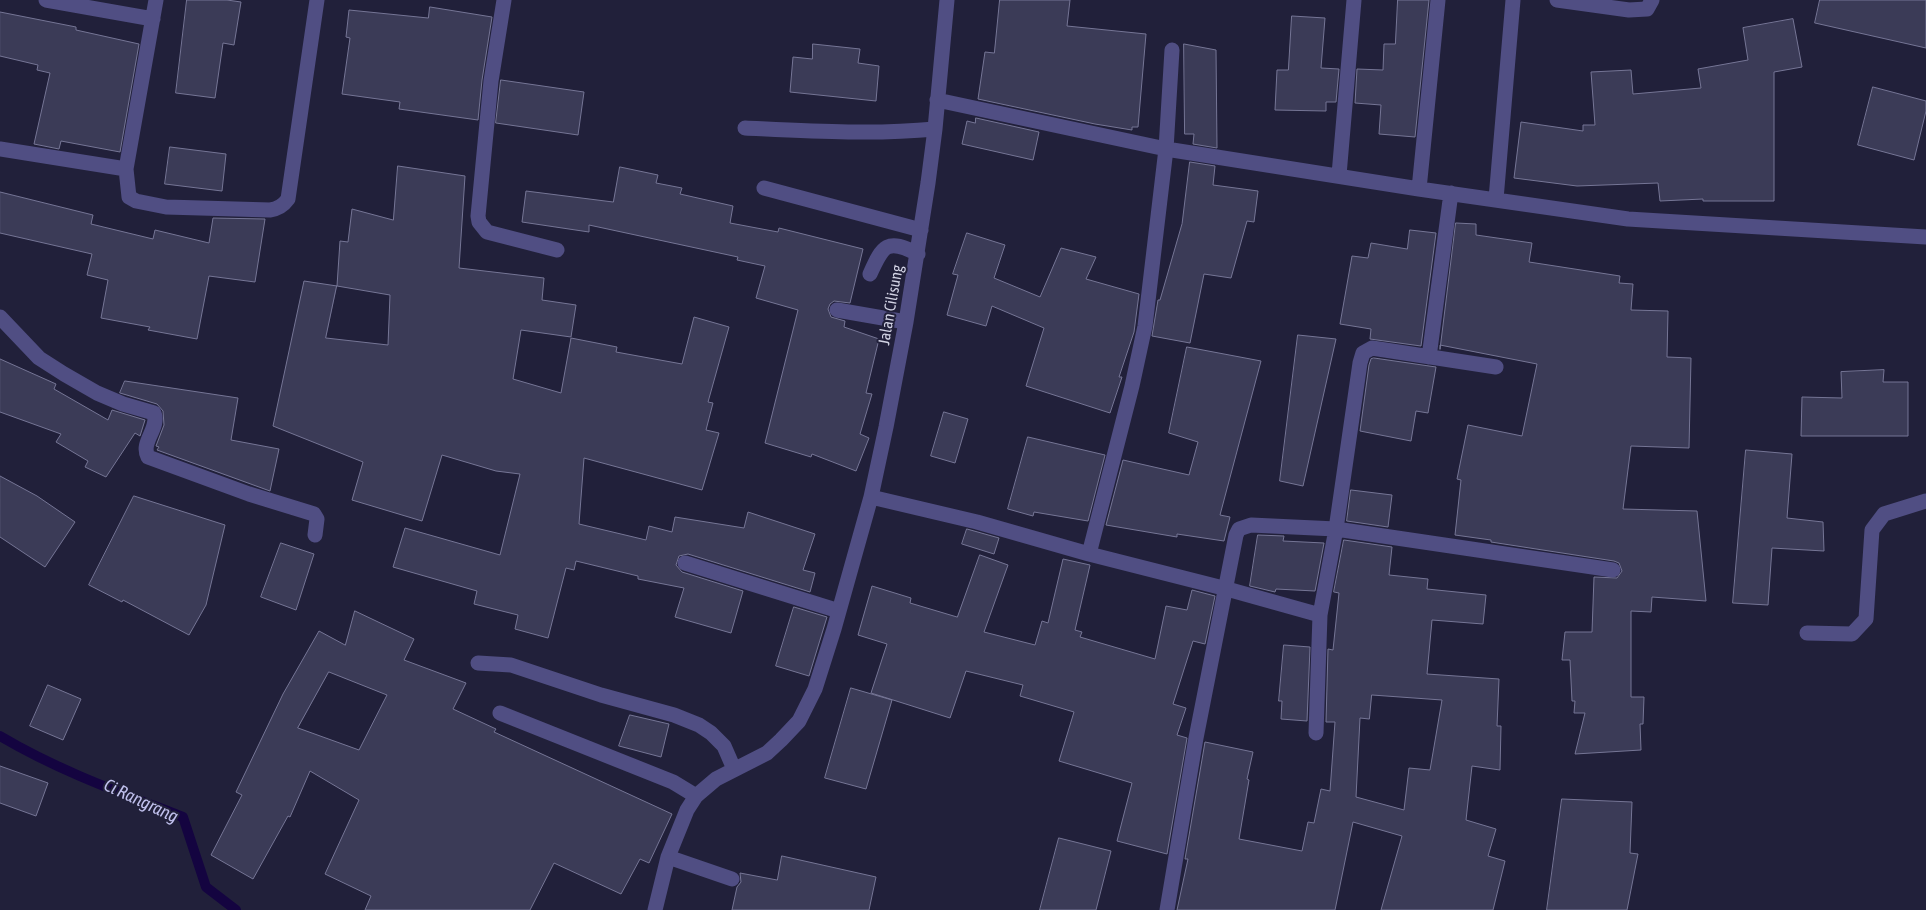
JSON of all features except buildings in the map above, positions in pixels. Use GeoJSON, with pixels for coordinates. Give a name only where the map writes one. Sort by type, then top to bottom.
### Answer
{"type":"FeatureCollection","features":[{"type":"Feature","properties":{"kind":"street"},"geometry":{"type":"LineString","coordinates":[[46,0],[153,19]]}},
{"type":"Feature","properties":{"kind":"street"},"geometry":{"type":"LineString","coordinates":[[156,0],[126,169],[128,194],[136,201],[166,207],[270,210],[282,206],[288,199],[317,0]]}},
{"type":"Feature","properties":{"kind":"street"},"geometry":{"type":"LineString","coordinates":[[504,0],[491,80],[478,216],[479,222],[487,232],[557,250]]}},
{"type":"Feature","properties":{"kind":"street","name":"Jalan Cilisung"},"geometry":{"type":"LineString","coordinates":[[655,910],[668,857],[696,796],[716,779],[767,752],[799,721],[815,689],[871,497],[906,322],[918,254],[935,130],[947,0]]}},
{"type":"Feature","properties":{"kind":"street"},"geometry":{"type":"LineString","coordinates":[[1339,175],[1354,0]]}},
{"type":"Feature","properties":{"kind":"street"},"geometry":{"type":"LineString","coordinates":[[1419,189],[1438,0]]}},
{"type":"Feature","properties":{"kind":"street"},"geometry":{"type":"LineString","coordinates":[[1496,199],[1513,0]]}},
{"type":"Feature","properties":{"kind":"street"},"geometry":{"type":"LineString","coordinates":[[1557,0],[1629,10],[1647,9],[1652,0]]}},
{"type":"Feature","properties":{"kind":"street"},"geometry":{"type":"LineString","coordinates":[[1089,554],[1132,386],[1145,326],[1166,149],[1172,50]]}},
{"type":"Feature","properties":{"kind":"street"},"geometry":{"type":"LineString","coordinates":[[937,100],[1166,149],[1419,189],[1628,219],[1926,237]]}},
{"type":"Feature","properties":{"kind":"street"},"geometry":{"type":"LineString","coordinates":[[745,128],[829,132],[913,132],[935,130]]}},
{"type":"Feature","properties":{"kind":"street"},"geometry":{"type":"LineString","coordinates":[[0,149],[126,169]]}},
{"type":"Feature","properties":{"kind":"street"},"geometry":{"type":"LineString","coordinates":[[764,188],[921,230]]}},
{"type":"Feature","properties":{"kind":"street"},"geometry":{"type":"LineString","coordinates":[[1429,357],[1451,193]]}},
{"type":"Feature","properties":{"kind":"street"},"geometry":{"type":"LineString","coordinates":[[870,274],[879,254],[885,248],[900,245],[918,254]]}},
{"type":"Feature","properties":{"kind":"street"},"geometry":{"type":"LineString","coordinates":[[837,310],[906,322]]}},
{"type":"Feature","properties":{"kind":"street"},"geometry":{"type":"LineString","coordinates":[[0,317],[39,358],[64,374],[97,393],[123,404],[154,413],[155,421],[145,451],[148,457],[249,494],[314,514],[317,519],[315,536]]}},
{"type":"Feature","properties":{"kind":"street"},"geometry":{"type":"LineString","coordinates":[[1316,733],[1320,615],[1336,528],[1360,363],[1363,354],[1372,348],[1496,367]]}},
{"type":"Feature","properties":{"kind":"street"},"geometry":{"type":"LineString","coordinates":[[871,497],[977,522],[1089,554],[1320,615]]}},
{"type":"Feature","properties":{"kind":"street"},"geometry":{"type":"LineString","coordinates":[[1807,633],[1852,634],[1866,619],[1872,530],[1884,514],[1926,501]]}},
{"type":"Feature","properties":{"kind":"street"},"geometry":{"type":"LineString","coordinates":[[1167,910],[1196,738],[1227,589],[1236,535],[1239,529],[1250,525],[1336,528],[1613,570]]}},
{"type":"Feature","properties":{"kind":"street"},"geometry":{"type":"LineString","coordinates":[[685,563],[839,611]]}},
{"type":"Feature","properties":{"kind":"street"},"geometry":{"type":"LineString","coordinates":[[478,663],[512,665],[674,715],[699,725],[711,733],[724,746],[734,768]]}},
{"type":"Feature","properties":{"kind":"street"},"geometry":{"type":"LineString","coordinates":[[500,713],[673,782],[696,796]]}},
{"type":"Feature","properties":{"kind":"street"},"geometry":{"type":"LineString","coordinates":[[668,857],[732,879]]}},
{"type":"Feature","properties":{"kind":"waterway","name":"Ci Rangrang"},"geometry":{"type":"LineString","coordinates":[[0,736],[44,760],[113,790],[183,817],[206,887],[236,910]]}}]}
